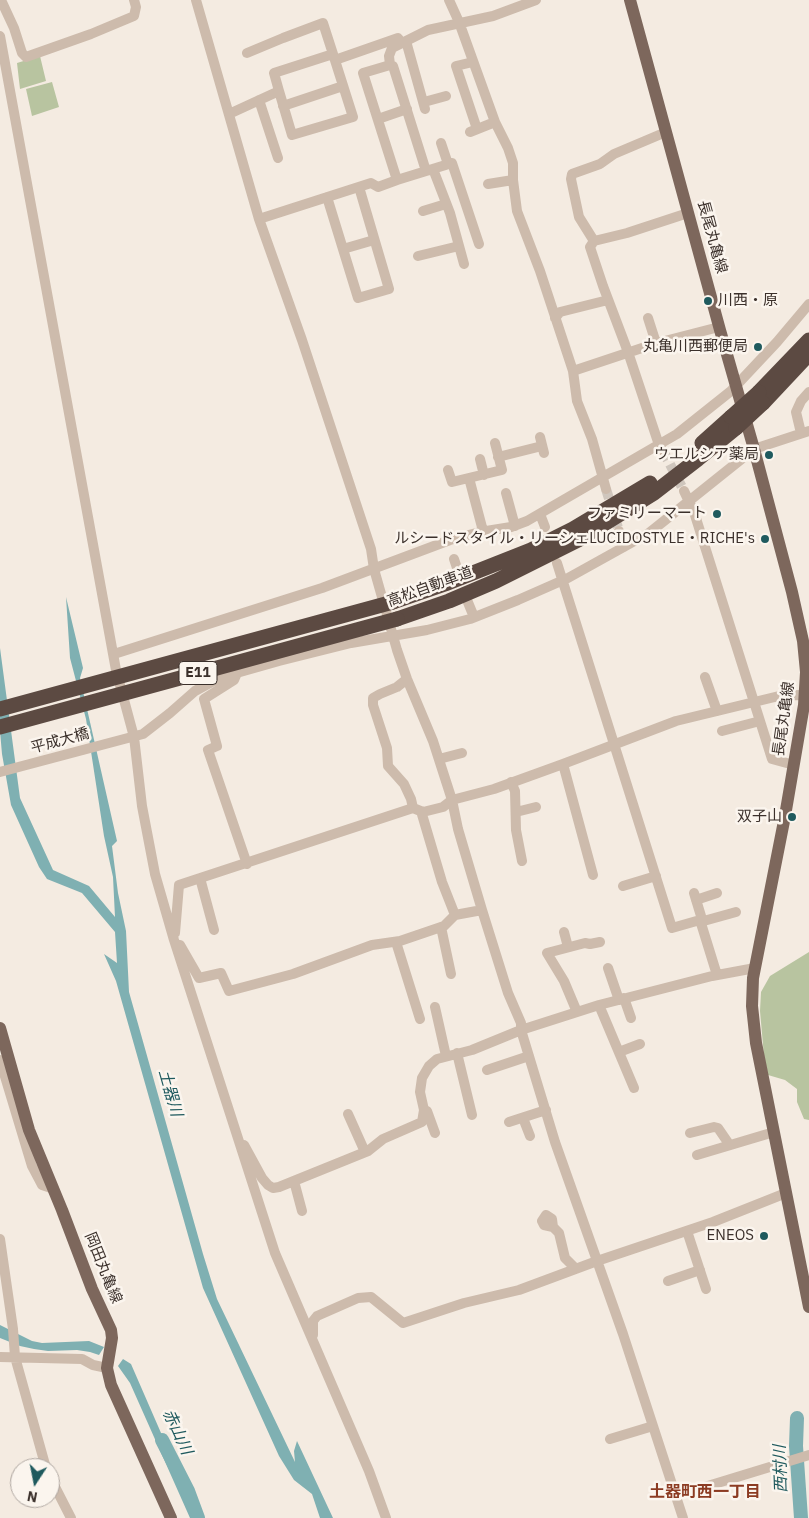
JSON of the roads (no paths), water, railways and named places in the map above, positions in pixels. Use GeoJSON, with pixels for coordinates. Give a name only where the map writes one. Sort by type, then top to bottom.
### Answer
{"type":"FeatureCollection","features":[{"type":"Feature","properties":{"kind":"highway","name":"高松自動車道"},"geometry":{"type":"LineString","coordinates":[[761,397],[809,340]]}},
{"type":"Feature","properties":{"kind":"highway","name":"高松自動車道"},"geometry":{"type":"LineString","coordinates":[[0,727],[396,619],[472,591],[578,540],[654,493],[698,459],[734,422],[809,354]]}},
{"type":"Feature","properties":{"kind":"highway","name":"高松自動車道"},"geometry":{"type":"LineString","coordinates":[[0,709],[393,602],[492,566],[531,550],[573,529],[648,484],[734,422]]}},
{"type":"Feature","properties":{"kind":"main road","name":"長尾丸亀線"},"geometry":{"type":"LineString","coordinates":[[630,0],[754,449],[803,641],[807,697],[755,968],[752,1006],[756,1043],[808,1299]]}},
{"type":"Feature","properties":{"kind":"main road","name":"岡田丸亀線"},"geometry":{"type":"LineString","coordinates":[[0,1028],[29,1130],[54,1189],[92,1289],[111,1330],[112,1338],[107,1368],[114,1392],[171,1518]]}},
{"type":"Feature","properties":{"kind":"street"},"geometry":{"type":"LineString","coordinates":[[1,0],[14,28],[22,53],[26,57],[91,34],[134,16],[136,7],[134,0]]}},
{"type":"Feature","properties":{"kind":"street"},"geometry":{"type":"LineString","coordinates":[[196,0],[259,219],[305,349],[368,540],[374,569],[407,679],[439,759],[482,910],[508,993],[522,1023],[521,1030],[546,1110],[684,1518]]}},
{"type":"Feature","properties":{"kind":"street"},"geometry":{"type":"LineString","coordinates":[[449,0],[459,22],[495,122],[513,163],[517,211],[540,271],[573,371],[577,401],[592,439],[606,489]]}},
{"type":"Feature","properties":{"kind":"street"},"geometry":{"type":"LineString","coordinates":[[390,65],[389,56],[392,48],[428,30],[493,16],[512,4],[536,0]]}},
{"type":"Feature","properties":{"kind":"street"},"geometry":{"type":"LineString","coordinates":[[246,53],[323,23],[334,57],[353,117],[292,135],[274,73],[334,57],[398,38],[404,42],[418,69],[424,106],[446,96]]}},
{"type":"Feature","properties":{"kind":"street"},"geometry":{"type":"LineString","coordinates":[[0,36],[155,874],[174,940],[275,1253],[369,1470],[386,1518]]}},
{"type":"Feature","properties":{"kind":"street"},"geometry":{"type":"LineString","coordinates":[[474,62],[456,66],[474,130],[495,122]]}},
{"type":"Feature","properties":{"kind":"street"},"geometry":{"type":"LineString","coordinates":[[397,180],[363,73],[390,65],[394,66],[407,110],[430,170],[446,204],[464,264]]}},
{"type":"Feature","properties":{"kind":"street"},"geometry":{"type":"LineString","coordinates":[[283,106],[343,86]]}},
{"type":"Feature","properties":{"kind":"street"},"geometry":{"type":"LineString","coordinates":[[229,114],[279,91]]}},
{"type":"Feature","properties":{"kind":"street"},"geometry":{"type":"LineString","coordinates":[[259,100],[278,158]]}},
{"type":"Feature","properties":{"kind":"street"},"geometry":{"type":"LineString","coordinates":[[378,119],[407,110]]}},
{"type":"Feature","properties":{"kind":"street"},"geometry":{"type":"LineString","coordinates":[[594,241],[579,217],[571,179],[572,174],[600,164],[614,154],[666,132]]}},
{"type":"Feature","properties":{"kind":"street"},"geometry":{"type":"LineString","coordinates":[[441,143],[448,164]]}},
{"type":"Feature","properties":{"kind":"street"},"geometry":{"type":"LineString","coordinates":[[259,219],[371,183],[378,187],[452,163],[478,244]]}},
{"type":"Feature","properties":{"kind":"street"},"geometry":{"type":"LineString","coordinates":[[488,184],[513,180]]}},
{"type":"Feature","properties":{"kind":"street"},"geometry":{"type":"LineString","coordinates":[[327,197],[358,298],[389,290],[359,187]]}},
{"type":"Feature","properties":{"kind":"street"},"geometry":{"type":"LineString","coordinates":[[423,211],[446,204]]}},
{"type":"Feature","properties":{"kind":"street"},"geometry":{"type":"LineString","coordinates":[[661,448],[590,247],[594,241],[627,233],[688,212]]}},
{"type":"Feature","properties":{"kind":"street"},"geometry":{"type":"LineString","coordinates":[[343,249],[374,240]]}},
{"type":"Feature","properties":{"kind":"street"},"geometry":{"type":"LineString","coordinates":[[418,257],[459,246]]}},
{"type":"Feature","properties":{"kind":"street"},"geometry":{"type":"LineString","coordinates":[[555,318],[560,312],[608,300]]}},
{"type":"Feature","properties":{"kind":"street"},"geometry":{"type":"LineString","coordinates":[[114,654],[322,588],[449,541],[515,526],[527,521],[602,478],[661,448],[736,385],[806,310]]}},
{"type":"Feature","properties":{"kind":"street"},"geometry":{"type":"LineString","coordinates":[[648,318],[656,343]]}},
{"type":"Feature","properties":{"kind":"street"},"geometry":{"type":"LineString","coordinates":[[573,371],[656,343],[719,327]]}},
{"type":"Feature","properties":{"kind":"street"},"geometry":{"type":"LineString","coordinates":[[754,449],[805,432],[796,412],[801,401],[809,392]]}},
{"type":"Feature","properties":{"kind":"street"},"geometry":{"type":"LineString","coordinates":[[448,470],[452,482],[502,470],[495,443]]}},
{"type":"Feature","properties":{"kind":"street"},"geometry":{"type":"LineString","coordinates":[[498,458],[542,445]]}},
{"type":"Feature","properties":{"kind":"street","name":"平成大橋"},"geometry":{"type":"LineString","coordinates":[[0,772],[143,734],[194,691],[219,678],[342,645],[427,630],[474,617],[563,580],[649,533],[754,449]]}},
{"type":"Feature","properties":{"kind":"street"},"geometry":{"type":"LineString","coordinates":[[480,460],[484,475]]}},
{"type":"Feature","properties":{"kind":"street"},"geometry":{"type":"LineString","coordinates":[[469,478],[483,532]]}},
{"type":"Feature","properties":{"kind":"street"},"geometry":{"type":"LineString","coordinates":[[684,492],[690,502],[772,759],[794,765]]}},
{"type":"Feature","properties":{"kind":"street"},"geometry":{"type":"LineString","coordinates":[[506,493],[515,526]]}},
{"type":"Feature","properties":{"kind":"street"},"geometry":{"type":"LineString","coordinates":[[540,514],[545,526]]}},
{"type":"Feature","properties":{"kind":"street"},"geometry":{"type":"LineString","coordinates":[[620,531],[624,547]]}},
{"type":"Feature","properties":{"kind":"street"},"geometry":{"type":"LineString","coordinates":[[454,559],[458,571]]}},
{"type":"Feature","properties":{"kind":"street"},"geometry":{"type":"LineString","coordinates":[[557,563],[672,928],[736,912]]}},
{"type":"Feature","properties":{"kind":"street"},"geometry":{"type":"LineString","coordinates":[[468,600],[474,617]]}},
{"type":"Feature","properties":{"kind":"street"},"geometry":{"type":"LineString","coordinates":[[238,673],[234,680],[204,699],[217,746],[208,750],[247,864]]}},
{"type":"Feature","properties":{"kind":"street"},"geometry":{"type":"LineString","coordinates":[[705,677],[717,711]]}},
{"type":"Feature","properties":{"kind":"street"},"geometry":{"type":"LineString","coordinates":[[407,679],[397,687],[374,698],[372,705],[386,748],[388,766],[404,784],[417,810],[455,915]]}},
{"type":"Feature","properties":{"kind":"street"},"geometry":{"type":"LineString","coordinates":[[174,940],[179,885],[417,810],[443,806],[452,800],[494,788],[563,764],[676,721],[780,696],[799,695],[807,697]]}},
{"type":"Feature","properties":{"kind":"street"},"geometry":{"type":"LineString","coordinates":[[722,731],[760,721]]}},
{"type":"Feature","properties":{"kind":"street"},"geometry":{"type":"LineString","coordinates":[[439,759],[462,753]]}},
{"type":"Feature","properties":{"kind":"street"},"geometry":{"type":"LineString","coordinates":[[563,764],[592,875]]}},
{"type":"Feature","properties":{"kind":"street"},"geometry":{"type":"LineString","coordinates":[[511,782],[516,791],[516,830],[522,861]]}},
{"type":"Feature","properties":{"kind":"street"},"geometry":{"type":"LineString","coordinates":[[516,812],[536,807]]}},
{"type":"Feature","properties":{"kind":"street"},"geometry":{"type":"LineString","coordinates":[[623,886],[656,876]]}},
{"type":"Feature","properties":{"kind":"street"},"geometry":{"type":"LineString","coordinates":[[200,878],[214,930]]}},
{"type":"Feature","properties":{"kind":"street"},"geometry":{"type":"LineString","coordinates":[[717,893],[695,897],[701,916],[700,921],[718,975]]}},
{"type":"Feature","properties":{"kind":"street"},"geometry":{"type":"LineString","coordinates":[[174,940],[181,945],[199,978],[221,973],[229,991],[293,974],[372,945],[396,942],[441,927],[455,915],[482,910]]}},
{"type":"Feature","properties":{"kind":"street"},"geometry":{"type":"LineString","coordinates":[[441,927],[451,974]]}},
{"type":"Feature","properties":{"kind":"street"},"geometry":{"type":"LineString","coordinates":[[564,932],[568,947]]}},
{"type":"Feature","properties":{"kind":"street"},"geometry":{"type":"LineString","coordinates":[[396,942],[420,1019]]}},
{"type":"Feature","properties":{"kind":"street"},"geometry":{"type":"LineString","coordinates":[[577,1012],[564,982],[547,953],[585,943],[600,942]]}},
{"type":"Feature","properties":{"kind":"street"},"geometry":{"type":"LineString","coordinates":[[608,968],[631,1018]]}},
{"type":"Feature","properties":{"kind":"street"},"geometry":{"type":"LineString","coordinates":[[239,1144],[244,1144],[262,1178],[268,1185],[273,1188],[279,1188],[365,1152],[383,1139],[422,1122],[424,1110],[420,1092],[422,1078],[436,1059],[472,1050],[521,1030],[599,1005],[718,975],[755,968]]}},
{"type":"Feature","properties":{"kind":"street"},"geometry":{"type":"LineString","coordinates":[[599,1005],[634,1088]]}},
{"type":"Feature","properties":{"kind":"street"},"geometry":{"type":"LineString","coordinates":[[435,1007],[446,1056]]}},
{"type":"Feature","properties":{"kind":"street"},"geometry":{"type":"LineString","coordinates":[[619,1052],[640,1044]]}},
{"type":"Feature","properties":{"kind":"street"},"geometry":{"type":"LineString","coordinates":[[457,1053],[472,1115]]}},
{"type":"Feature","properties":{"kind":"street"},"geometry":{"type":"LineString","coordinates":[[487,1070],[529,1056]]}},
{"type":"Feature","properties":{"kind":"street"},"geometry":{"type":"LineString","coordinates":[[0,1060],[32,1166],[42,1185],[54,1189]]}},
{"type":"Feature","properties":{"kind":"street"},"geometry":{"type":"LineString","coordinates":[[424,1110],[427,1111],[435,1133]]}},
{"type":"Feature","properties":{"kind":"street"},"geometry":{"type":"LineString","coordinates":[[509,1122],[546,1110]]}},
{"type":"Feature","properties":{"kind":"street"},"geometry":{"type":"LineString","coordinates":[[348,1114],[365,1152]]}},
{"type":"Feature","properties":{"kind":"street"},"geometry":{"type":"LineString","coordinates":[[523,1118],[530,1136]]}},
{"type":"Feature","properties":{"kind":"street"},"geometry":{"type":"LineString","coordinates":[[690,1133],[718,1128],[729,1144]]}},
{"type":"Feature","properties":{"kind":"street"},"geometry":{"type":"LineString","coordinates":[[698,1155],[729,1144],[774,1132]]}},
{"type":"Feature","properties":{"kind":"street"},"geometry":{"type":"LineString","coordinates":[[294,1182],[302,1211]]}},
{"type":"Feature","properties":{"kind":"street"},"geometry":{"type":"LineString","coordinates":[[313,1341],[313,1321],[317,1316],[358,1298],[371,1297],[403,1323],[464,1303],[519,1290],[597,1261],[687,1231],[786,1193]]}},
{"type":"Feature","properties":{"kind":"street"},"geometry":{"type":"LineString","coordinates":[[553,1227],[558,1233],[565,1258],[576,1269]]}},
{"type":"Feature","properties":{"kind":"street"},"geometry":{"type":"LineString","coordinates":[[687,1231],[706,1290]]}},
{"type":"Feature","properties":{"kind":"street"},"geometry":{"type":"LineString","coordinates":[[0,1239],[13,1329],[14,1353],[43,1458]]}},
{"type":"Feature","properties":{"kind":"street"},"geometry":{"type":"LineString","coordinates":[[668,1281],[700,1270]]}},
{"type":"Feature","properties":{"kind":"street"},"geometry":{"type":"LineString","coordinates":[[0,1357],[14,1353],[82,1359],[93,1365],[107,1368]]}},
{"type":"Feature","properties":{"kind":"street"},"geometry":{"type":"LineString","coordinates":[[610,1438],[652,1426]]}},
{"type":"Feature","properties":{"kind":"street"},"geometry":{"type":"LineString","coordinates":[[675,1496],[800,1458]]}},
{"type":"Feature","properties":{"kind":"street"},"geometry":{"type":"LineString","coordinates":[[60,1496],[72,1518]]}},
{"type":"Feature","properties":{"kind":"water"},"geometry":{"type":"Polygon","coordinates":[[[66,597],[83,668],[80,678],[117,841],[112,846],[118,893],[126,931],[129,992],[203,1254],[217,1299],[295,1462],[294,1451],[297,1441],[333,1518],[320,1518],[312,1494],[294,1480],[279,1456],[203,1288],[116,981],[104,954],[117,963],[115,932],[82,893],[47,879],[39,867],[11,805],[0,731],[0,648],[20,798],[53,870],[89,886],[115,917],[113,877],[104,836],[86,719],[70,658],[66,597]]]}},
{"type":"Feature","properties":{"kind":"water"},"geometry":{"type":"Polygon","coordinates":[[[0,1325],[32,1341],[42,1343],[89,1341],[104,1347],[99,1355],[77,1350],[48,1351],[34,1349],[0,1338],[0,1325]]]}},
{"type":"Feature","properties":{"kind":"water"},"geometry":{"type":"Polygon","coordinates":[[[123,1359],[131,1364],[198,1518],[190,1518],[130,1383],[118,1366],[123,1359]]]}},
{"type":"Feature","properties":{"kind":"waterway","name":"西村川"},"geometry":{"type":"LineString","coordinates":[[797,1418],[796,1446],[801,1518]]}},
{"type":"Feature","properties":{"kind":"waterway","name":"赤山川"},"geometry":{"type":"LineString","coordinates":[[162,1440],[188,1491],[198,1518]]}},
{"type":"Feature","properties":{"kind":"tunnel"},"geometry":{"type":"LineString","coordinates":[[663,451],[684,491]]}},
{"type":"Feature","properties":{"kind":"tunnel"},"geometry":{"type":"LineString","coordinates":[[606,489],[619,531]]}},
{"type":"Feature","properties":{"kind":"place","name":"川西・原"},"geometry":{"type":"Point","coordinates":[708,301]}},
{"type":"Feature","properties":{"kind":"place","name":"丸亀川西郵便局"},"geometry":{"type":"Point","coordinates":[758,347]}},
{"type":"Feature","properties":{"kind":"place","name":"ウエルシア薬局"},"geometry":{"type":"Point","coordinates":[769,455]}},
{"type":"Feature","properties":{"kind":"place","name":"ファミリーマート"},"geometry":{"type":"Point","coordinates":[717,514]}},
{"type":"Feature","properties":{"kind":"place","name":"ルシードスタイル・リーシェLUCIDOSTYLE・RICHE's"},"geometry":{"type":"Point","coordinates":[765,539]}},
{"type":"Feature","properties":{"kind":"place","name":"双子山"},"geometry":{"type":"Point","coordinates":[792,817]}},
{"type":"Feature","properties":{"kind":"place","name":"ENEOS"},"geometry":{"type":"Point","coordinates":[764,1236]}},
{"type":"Feature","properties":{"kind":"district","name":"土器町西一丁目"},"geometry":{"type":"Point","coordinates":[705,1492]}},
{"type":"Feature","properties":{"kind":"water label","name":"土器川"},"geometry":{"type":"Point","coordinates":[170,1093]}}]}
